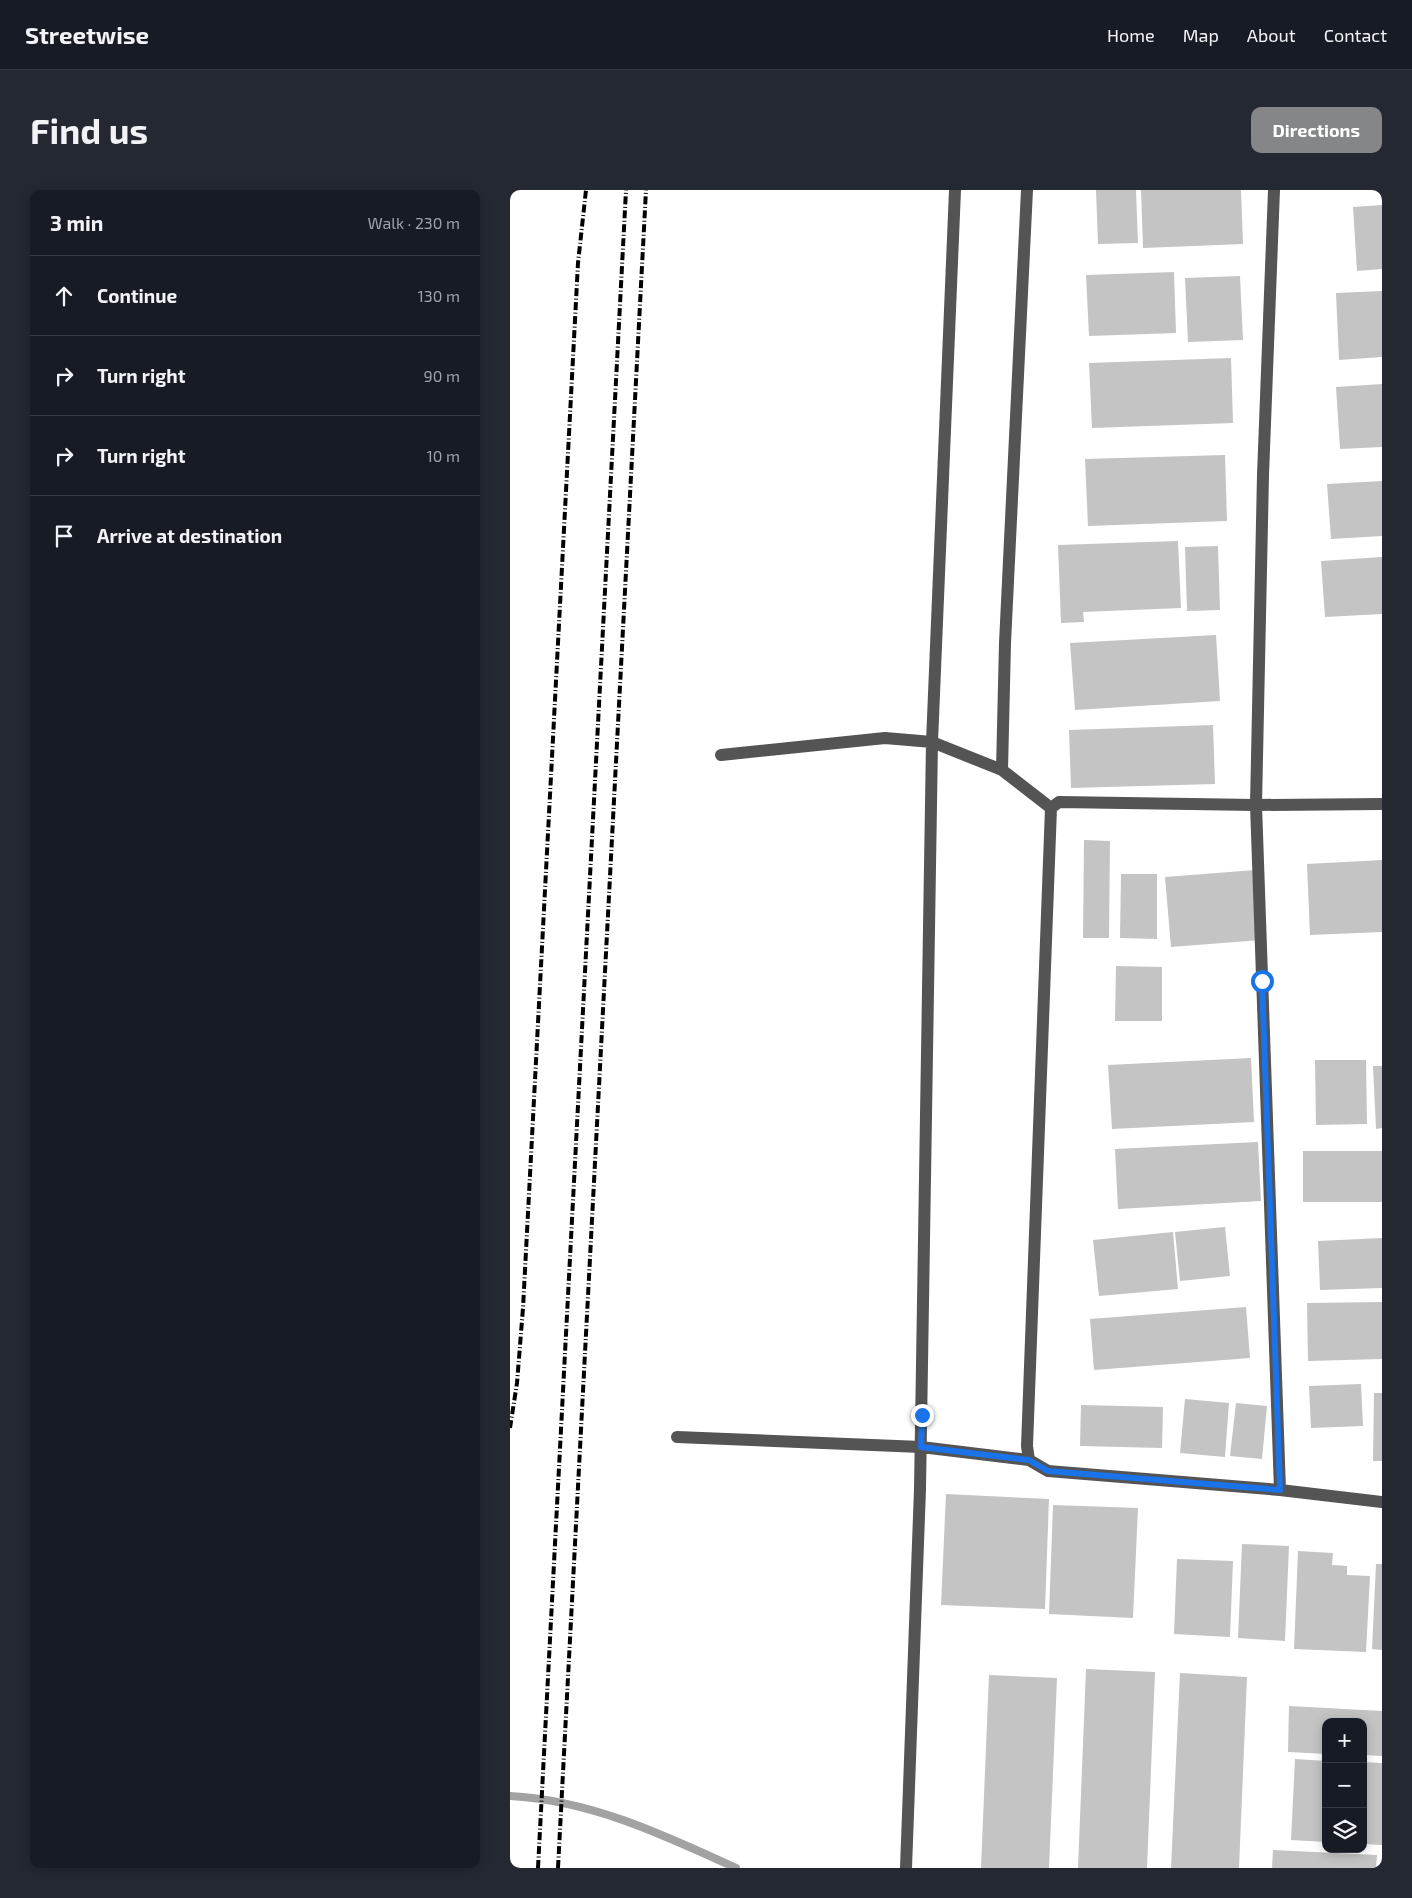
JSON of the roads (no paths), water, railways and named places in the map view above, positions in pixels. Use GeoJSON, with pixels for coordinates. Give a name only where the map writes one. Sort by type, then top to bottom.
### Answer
{"type":"FeatureCollection","features":[{"type":"Feature","properties":{"kind":"street"},"geometry":{"type":"LineString","coordinates":[[906,1868],[921,1447],[932,742],[956,190]]}},
{"type":"Feature","properties":{"kind":"street"},"geometry":{"type":"LineString","coordinates":[[1002,770],[1005,643],[1027,190]]}},
{"type":"Feature","properties":{"kind":"street"},"geometry":{"type":"LineString","coordinates":[[1274,190],[1263,475],[1256,805],[1280,1490]]}},
{"type":"Feature","properties":{"kind":"street"},"geometry":{"type":"LineString","coordinates":[[721,755],[885,738],[932,742],[1002,770],[1051,808]]}},
{"type":"Feature","properties":{"kind":"street"},"geometry":{"type":"LineString","coordinates":[[1051,808],[1059,802],[1256,805],[1382,804]]}},
{"type":"Feature","properties":{"kind":"street"},"geometry":{"type":"LineString","coordinates":[[1029,1460],[1027,1436],[1051,808]]}},
{"type":"Feature","properties":{"kind":"street"},"geometry":{"type":"LineString","coordinates":[[677,1437],[921,1447],[1029,1460],[1048,1471],[1280,1490],[1382,1502]]}},
{"type":"Feature","properties":{"kind":"waterway"},"geometry":{"type":"LineString","coordinates":[[510,1796],[569,1804],[598,1812],[682,1843],[736,1868]]}},
{"type":"Feature","properties":{"kind":"railway"},"geometry":{"type":"LineString","coordinates":[[510,1428],[517,1383],[523,1308],[578,263],[586,190]]}},
{"type":"Feature","properties":{"kind":"railway"},"geometry":{"type":"LineString","coordinates":[[538,1868],[626,190]]}},
{"type":"Feature","properties":{"kind":"railway"},"geometry":{"type":"LineString","coordinates":[[558,1868],[646,190]]}}]}
